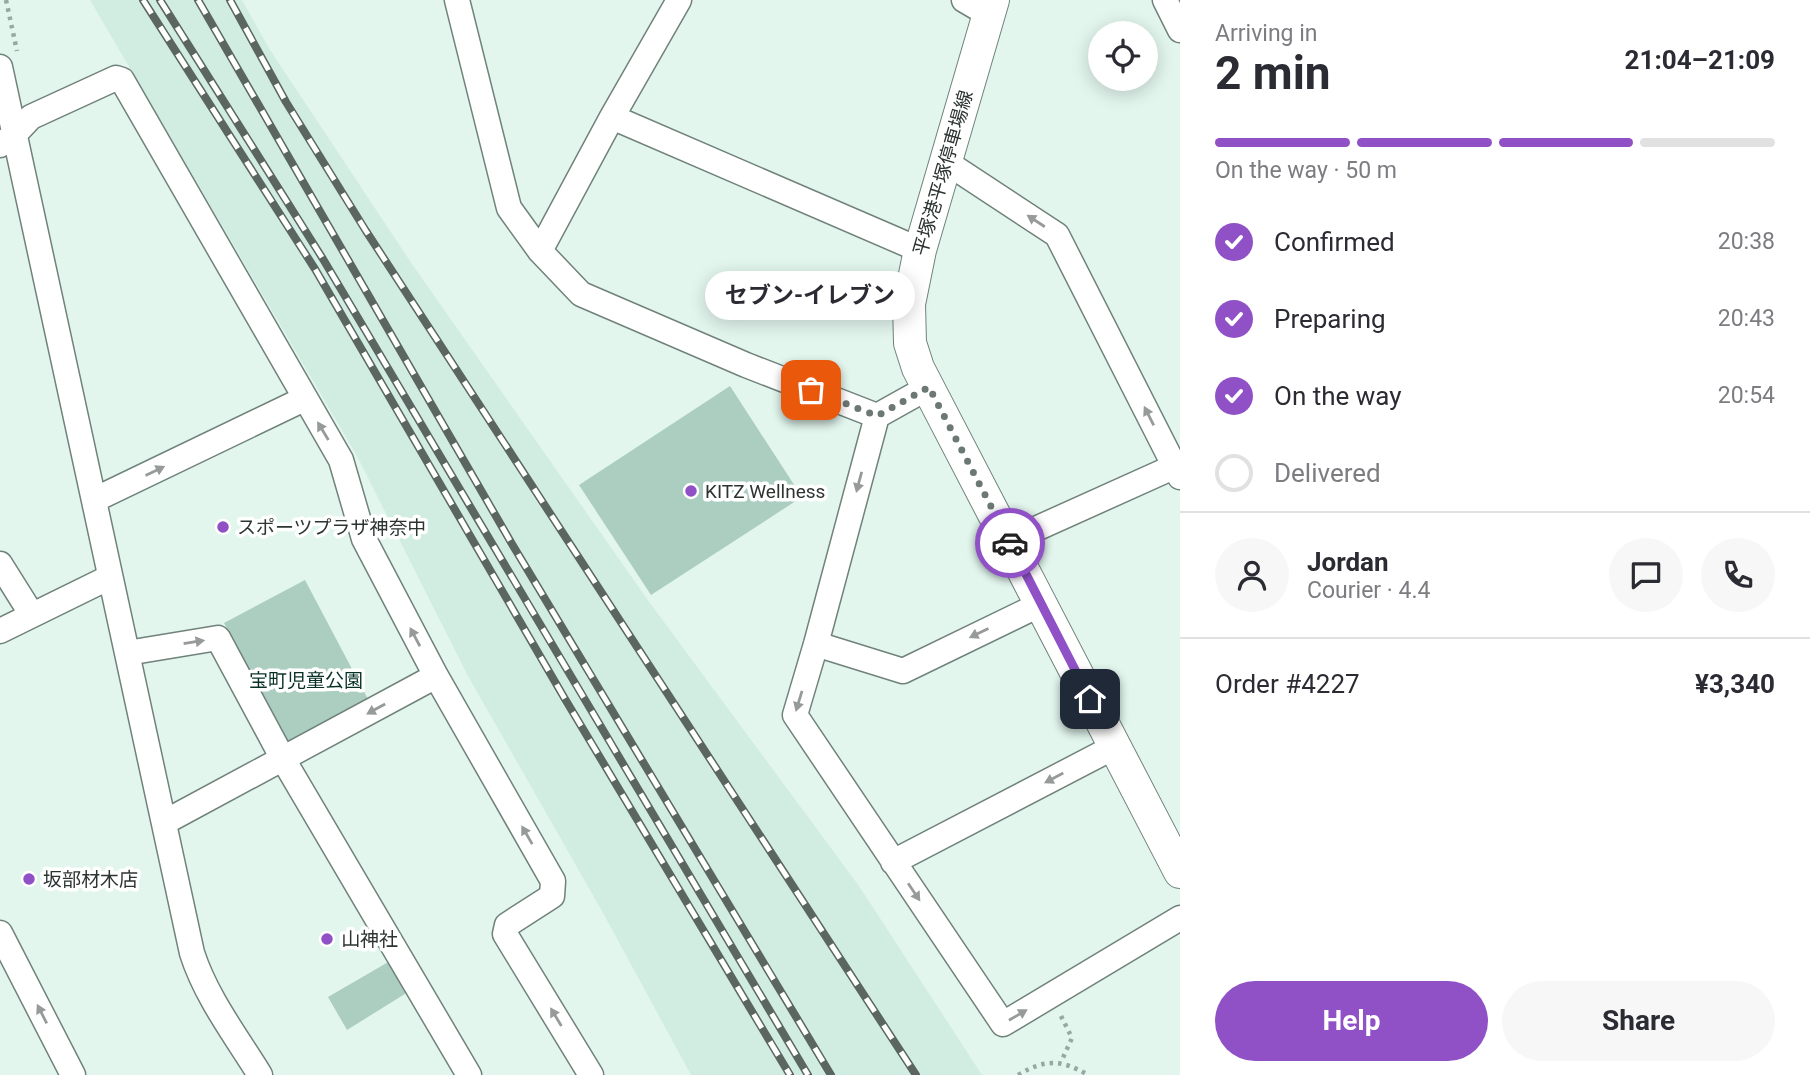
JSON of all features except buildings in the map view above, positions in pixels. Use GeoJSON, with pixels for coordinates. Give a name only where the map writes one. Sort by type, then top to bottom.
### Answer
{"type":"FeatureCollection","features":[{"type":"Feature","properties":{"kind":"main road","name":"平塚港平塚停車場線"},"geometry":{"type":"LineString","coordinates":[[981,5],[946,162],[920,250],[909,304],[910,343],[918,368],[1180,872]]}},
{"type":"Feature","properties":{"kind":"street"},"geometry":{"type":"LineString","coordinates":[[457,0],[509,208],[540,251],[581,294],[746,365],[877,416]]}},
{"type":"Feature","properties":{"kind":"street"},"geometry":{"type":"LineString","coordinates":[[540,251],[679,0]]}},
{"type":"Feature","properties":{"kind":"street"},"geometry":{"type":"LineString","coordinates":[[1165,0],[1180,30]]}},
{"type":"Feature","properties":{"kind":"street"},"geometry":{"type":"LineString","coordinates":[[0,67],[7,140],[94,500],[198,971],[260,1075]]}},
{"type":"Feature","properties":{"kind":"street"},"geometry":{"type":"LineString","coordinates":[[7,140],[31,117],[116,78],[122,80],[341,460],[364,539],[436,676],[553,881],[552,896],[508,925],[505,934],[589,1074]]}},
{"type":"Feature","properties":{"kind":"street"},"geometry":{"type":"LineString","coordinates":[[612,117],[920,250]]}},
{"type":"Feature","properties":{"kind":"street"},"geometry":{"type":"LineString","coordinates":[[946,162],[1057,235],[1178,469],[1009,541]]}},
{"type":"Feature","properties":{"kind":"street"},"geometry":{"type":"LineString","coordinates":[[929,387],[877,416],[795,715],[1003,1024],[1180,918]]}},
{"type":"Feature","properties":{"kind":"street"},"geometry":{"type":"LineString","coordinates":[[94,500],[304,399]]}},
{"type":"Feature","properties":{"kind":"street"},"geometry":{"type":"LineString","coordinates":[[0,564],[32,615]]}},
{"type":"Feature","properties":{"kind":"street"},"geometry":{"type":"LineString","coordinates":[[0,631],[110,577]]}},
{"type":"Feature","properties":{"kind":"street"},"geometry":{"type":"LineString","coordinates":[[816,644],[903,671],[1041,604]]}},
{"type":"Feature","properties":{"kind":"street"},"geometry":{"type":"LineString","coordinates":[[127,653],[218,638],[283,759],[469,1075]]}},
{"type":"Feature","properties":{"kind":"street"},"geometry":{"type":"LineString","coordinates":[[165,822],[436,676]]}},
{"type":"Feature","properties":{"kind":"street"},"geometry":{"type":"LineString","coordinates":[[893,862],[1115,747]]}},
{"type":"Feature","properties":{"kind":"street"},"geometry":{"type":"LineString","coordinates":[[0,933],[73,1075]]}},
{"type":"Feature","properties":{"kind":"path"},"geometry":{"type":"LineString","coordinates":[[1051,996],[1072,1038],[1061,1062]]}},
{"type":"Feature","properties":{"kind":"path"},"geometry":{"type":"LineString","coordinates":[[1018,1075],[1045,1063],[1061,1062],[1088,1075]]}},
{"type":"Feature","properties":{"kind":"shaded area"},"geometry":{"type":"Polygon","coordinates":[[[90,0],[242,0],[270,50],[414,267],[647,599],[859,886],[982,1075],[691,1075],[602,911],[468,676],[357,456],[90,0]]]}},
{"type":"Feature","properties":{"kind":"green space","name":"KITZ Wellness"},"geometry":{"type":"Polygon","coordinates":[[[730,386],[802,497],[651,595],[579,485],[730,386]]]}},
{"type":"Feature","properties":{"kind":"green space","name":"宝町児童公園"},"geometry":{"type":"Polygon","coordinates":[[[305,580],[370,703],[290,746],[224,623],[305,580]]]}},
{"type":"Feature","properties":{"kind":"green space"},"geometry":{"type":"Polygon","coordinates":[[[390,961],[408,992],[347,1030],[328,997],[390,961]]]}},
{"type":"Feature","properties":{"kind":"railway"},"geometry":{"type":"LineString","coordinates":[[143,0],[315,269],[565,699],[790,1075]]}},
{"type":"Feature","properties":{"kind":"railway"},"geometry":{"type":"LineString","coordinates":[[160,0],[323,259],[808,1075]]}},
{"type":"Feature","properties":{"kind":"railway"},"geometry":{"type":"LineString","coordinates":[[198,0],[512,544],[831,1075]]}},
{"type":"Feature","properties":{"kind":"railway"},"geometry":{"type":"LineString","coordinates":[[230,0],[286,102],[366,231],[916,1075]]}},
{"type":"Feature","properties":{"kind":"way so far"},"geometry":{"type":"LineString","coordinates":[[811,390],[877,416],[929,387],[1010,543]]}},
{"type":"Feature","properties":{"kind":"place","name":"セブン-イレブン"},"geometry":{"type":"Point","coordinates":[811,390]}},
{"type":"Feature","properties":{"kind":"place","name":"KITZ Wellness"},"geometry":{"type":"Point","coordinates":[691,491]}},
{"type":"Feature","properties":{"kind":"place","name":"スポーツプラザ神奈中"},"geometry":{"type":"Point","coordinates":[223,527]}},
{"type":"Feature","properties":{"kind":"place","name":"坂部材木店"},"geometry":{"type":"Point","coordinates":[29,879]}},
{"type":"Feature","properties":{"kind":"place","name":"山神社"},"geometry":{"type":"Point","coordinates":[327,939]}},
{"type":"Feature","properties":{"kind":"route"},"geometry":{"type":"LineString","coordinates":[[1010,543],[1090,699]]}}]}
